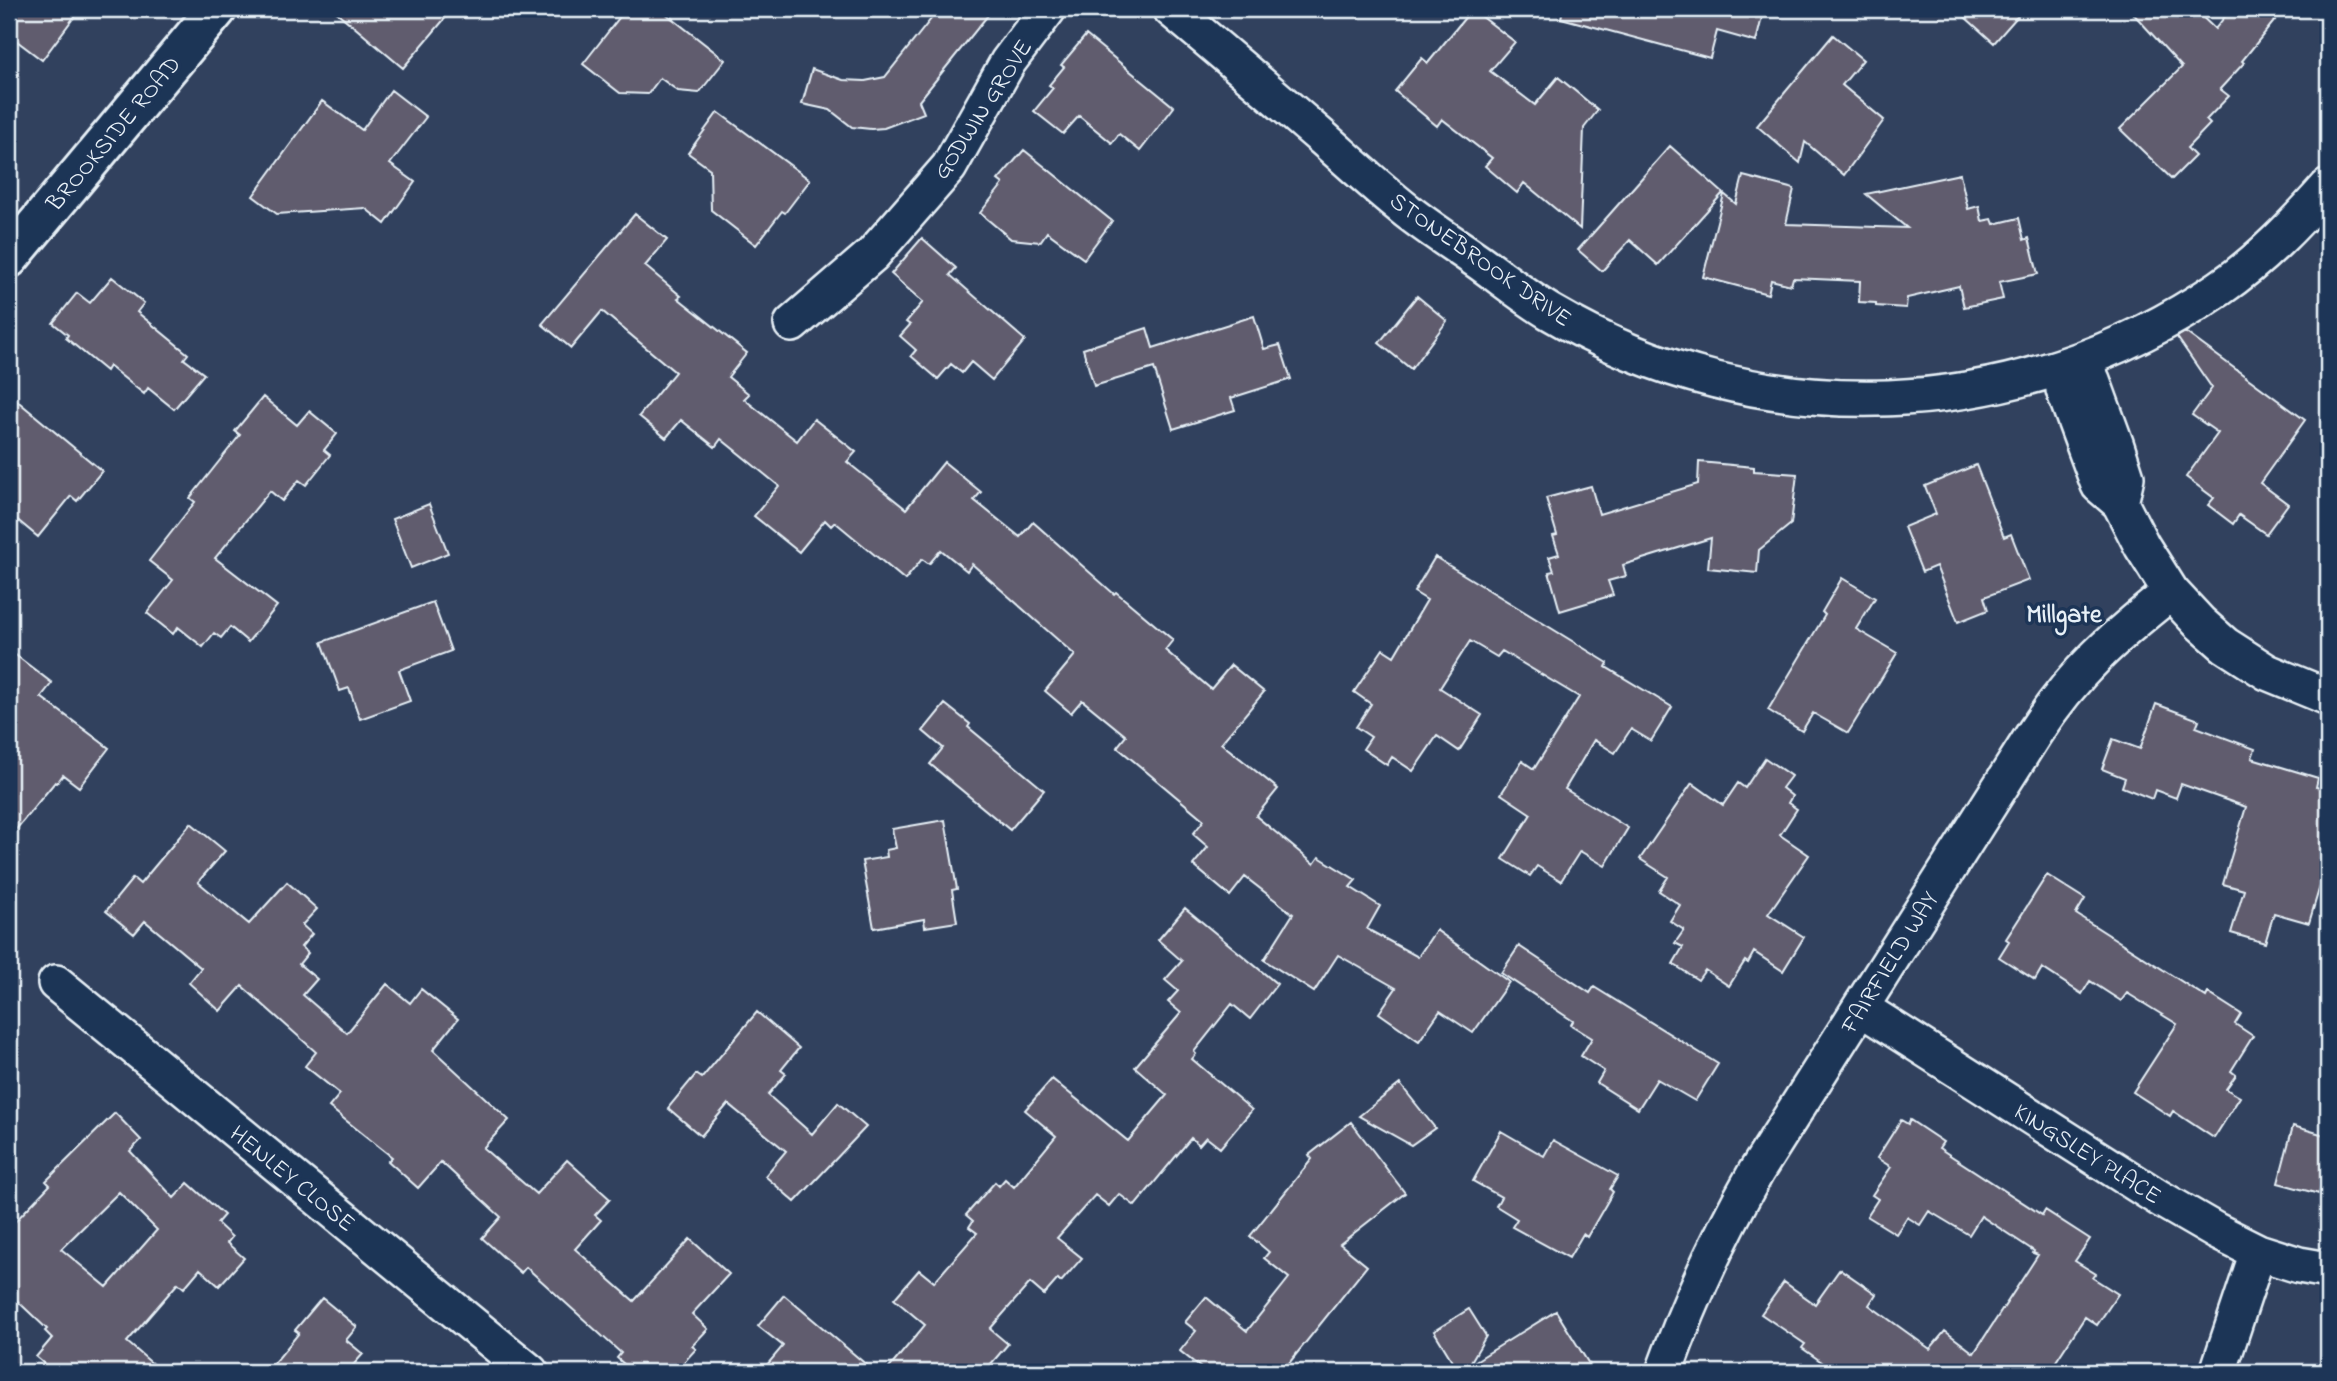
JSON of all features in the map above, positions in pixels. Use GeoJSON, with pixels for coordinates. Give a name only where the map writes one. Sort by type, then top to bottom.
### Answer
{"type":"FeatureCollection","features":[{"type":"Feature","properties":{"kind":"street","name":"BROOKSIDE ROAD"},"geometry":{"type":"LineString","coordinates":[[9,258],[217,9]]}},
{"type":"Feature","properties":{"kind":"street","name":"GODWIN GROVE"},"geometry":{"type":"LineString","coordinates":[[792,324],[873,254],[949,167],[1008,62],[1048,9]]}},
{"type":"Feature","properties":{"kind":"street","name":"STONEBROOK DRIVE"},"geometry":{"type":"LineString","coordinates":[[1171,9],[1406,211],[1548,310],[1593,335],[1657,362],[1722,381],[1787,393],[1894,399],[1944,395],[1987,387],[2070,365],[2173,318],[2223,286],[2281,237],[2328,187]]}},
{"type":"Feature","properties":{"kind":"street"},"geometry":{"type":"LineString","coordinates":[[2070,365],[2092,380],[2126,477],[2120,503],[2141,546],[2171,592],[2225,645],[2267,672],[2328,697]]}},
{"type":"Feature","properties":{"kind":"street","name":"FAIRFIELD WAY"},"geometry":{"type":"LineString","coordinates":[[1664,1372],[1700,1279],[1726,1224],[1756,1172],[2035,732],[2062,693],[2113,639],[2171,592]]}},
{"type":"Feature","properties":{"kind":"street","name":"HENLEY CLOSE"},"geometry":{"type":"LineString","coordinates":[[56,983],[530,1372]]}},
{"type":"Feature","properties":{"kind":"street","name":"KINGSLEY PLACE"},"geometry":{"type":"LineString","coordinates":[[1861,1008],[2159,1198],[2216,1231],[2258,1252],[2299,1265],[2328,1270]]}},
{"type":"Feature","properties":{"kind":"street"},"geometry":{"type":"LineString","coordinates":[[2218,1372],[2258,1252]]}},
{"type":"Feature","properties":{"kind":"building"},"geometry":{"type":"Polygon","coordinates":[[[9,9],[80,9],[42,60],[9,35],[9,9]]]}},
{"type":"Feature","properties":{"kind":"building"},"geometry":{"type":"Polygon","coordinates":[[[333,9],[453,9],[403,68],[333,9]]]}},
{"type":"Feature","properties":{"kind":"building"},"geometry":{"type":"Polygon","coordinates":[[[626,9],[660,9],[725,60],[699,93],[678,91],[660,78],[648,94],[620,93],[583,64],[626,9]]]}},
{"type":"Feature","properties":{"kind":"building"},"geometry":{"type":"Polygon","coordinates":[[[939,9],[993,9],[919,101],[924,113],[884,128],[871,129],[852,127],[830,110],[802,104],[812,69],[843,80],[865,81],[885,77],[939,9]]]}},
{"type":"Feature","properties":{"kind":"building"},"geometry":{"type":"Polygon","coordinates":[[[1472,9],[1515,42],[1490,71],[1535,105],[1558,77],[1598,110],[1584,128],[1580,229],[1524,183],[1517,193],[1485,166],[1492,158],[1442,119],[1437,126],[1395,91],[1422,58],[1428,63],[1472,9]]]}},
{"type":"Feature","properties":{"kind":"building"},"geometry":{"type":"Polygon","coordinates":[[[1563,9],[1764,9],[1756,42],[1717,31],[1710,58],[1561,18],[1563,9]]]}},
{"type":"Feature","properties":{"kind":"building"},"geometry":{"type":"Polygon","coordinates":[[[1956,9],[2024,9],[1994,43],[1956,9]]]}},
{"type":"Feature","properties":{"kind":"building"},"geometry":{"type":"Polygon","coordinates":[[[2129,9],[2194,9],[2215,29],[2231,9],[2284,9],[2242,61],[2244,63],[2220,89],[2229,96],[2206,120],[2210,124],[2187,148],[2195,156],[2172,179],[2120,129],[2182,67],[2129,9]]]}},
{"type":"Feature","properties":{"kind":"building"},"geometry":{"type":"Polygon","coordinates":[[[1086,35],[1174,107],[1140,151],[1119,134],[1112,143],[1079,116],[1063,134],[1034,111],[1053,88],[1049,85],[1064,67],[1061,65],[1086,35]]]}},
{"type":"Feature","properties":{"kind":"building"},"geometry":{"type":"Polygon","coordinates":[[[1833,35],[1863,60],[1842,85],[1884,120],[1844,175],[1805,142],[1800,163],[1757,126],[1833,35]]]}},
{"type":"Feature","properties":{"kind":"building"},"geometry":{"type":"Polygon","coordinates":[[[391,90],[426,117],[390,164],[415,182],[385,224],[365,208],[277,214],[253,196],[322,101],[362,130],[391,90]]]}},
{"type":"Feature","properties":{"kind":"building"},"geometry":{"type":"Polygon","coordinates":[[[718,112],[810,180],[756,245],[711,210],[710,169],[688,153],[718,112]]]}},
{"type":"Feature","properties":{"kind":"building"},"geometry":{"type":"Polygon","coordinates":[[[1670,146],[1723,193],[1658,265],[1630,240],[1602,271],[1578,250],[1670,146]]]}},
{"type":"Feature","properties":{"kind":"building"},"geometry":{"type":"Polygon","coordinates":[[[1024,150],[1112,221],[1084,259],[1047,232],[1040,242],[1011,239],[980,213],[1003,184],[998,180],[1024,150]]]}},
{"type":"Feature","properties":{"kind":"building"},"geometry":{"type":"Polygon","coordinates":[[[1960,174],[1968,209],[1979,206],[1982,221],[1992,219],[1994,224],[2019,218],[2024,240],[2029,238],[2038,274],[1999,282],[2003,299],[1964,307],[1959,286],[1907,298],[1906,308],[1876,306],[1876,303],[1859,302],[1860,281],[1793,278],[1791,285],[1771,280],[1768,294],[1703,277],[1724,194],[1736,204],[1743,176],[1794,189],[1786,224],[1907,228],[1866,194],[1960,174]]]}},
{"type":"Feature","properties":{"kind":"building"},"geometry":{"type":"Polygon","coordinates":[[[635,214],[667,240],[645,266],[681,296],[678,298],[747,353],[728,377],[749,394],[744,399],[797,441],[814,419],[856,452],[847,462],[906,509],[944,462],[981,492],[974,500],[1020,537],[1033,522],[1114,594],[1116,592],[1173,640],[1165,650],[1211,689],[1231,665],[1264,692],[1221,743],[1278,789],[1256,816],[1314,864],[1319,857],[1356,880],[1350,887],[1380,906],[1367,929],[1418,957],[1436,930],[1509,982],[1473,1033],[1440,1011],[1419,1041],[1379,1013],[1396,988],[1338,955],[1314,992],[1264,960],[1293,914],[1245,877],[1230,896],[1193,865],[1208,847],[1193,834],[1204,820],[1117,747],[1126,736],[1082,700],[1071,713],[1045,691],[1075,655],[972,564],[967,571],[941,550],[929,564],[922,559],[905,580],[835,522],[831,526],[825,520],[799,552],[754,516],[779,486],[721,439],[715,447],[681,420],[666,438],[639,416],[675,372],[602,311],[571,348],[542,324],[635,214]]]}},
{"type":"Feature","properties":{"kind":"building"},"geometry":{"type":"Polygon","coordinates":[[[922,238],[956,268],[950,275],[1025,340],[992,380],[971,362],[962,373],[951,364],[938,379],[911,356],[916,350],[900,336],[910,325],[906,322],[923,302],[891,274],[922,238]]]}},
{"type":"Feature","properties":{"kind":"building"},"geometry":{"type":"Polygon","coordinates":[[[112,277],[144,303],[137,312],[188,354],[184,359],[204,374],[174,409],[148,388],[144,394],[109,366],[106,371],[66,338],[68,335],[53,323],[77,293],[90,303],[112,277]]]}},
{"type":"Feature","properties":{"kind":"building"},"geometry":{"type":"Polygon","coordinates":[[[1417,296],[1447,321],[1411,369],[1379,343],[1417,296]]]}},
{"type":"Feature","properties":{"kind":"building"},"geometry":{"type":"Polygon","coordinates":[[[1254,316],[1264,349],[1280,345],[1291,379],[1231,398],[1235,410],[1173,429],[1154,368],[1094,386],[1083,349],[1147,328],[1153,348],[1254,316]]]}},
{"type":"Feature","properties":{"kind":"building"},"geometry":{"type":"Polygon","coordinates":[[[2185,332],[2305,420],[2260,483],[2288,504],[2266,534],[2239,515],[2233,524],[2208,505],[2214,498],[2186,477],[2218,433],[2192,415],[2212,388],[2177,337],[2185,332]]]}},
{"type":"Feature","properties":{"kind":"building"},"geometry":{"type":"Polygon","coordinates":[[[9,394],[102,471],[77,501],[71,496],[38,537],[9,513],[9,394]]]}},
{"type":"Feature","properties":{"kind":"building"},"geometry":{"type":"Polygon","coordinates":[[[263,397],[297,425],[309,411],[337,434],[324,450],[330,455],[306,485],[299,480],[282,501],[270,491],[215,558],[277,606],[248,642],[230,627],[221,638],[214,633],[203,647],[178,627],[173,634],[147,613],[173,580],[149,561],[195,502],[190,498],[240,435],[235,431],[263,397]]]}},
{"type":"Feature","properties":{"kind":"building"},"geometry":{"type":"Polygon","coordinates":[[[1699,462],[1754,467],[1754,471],[1797,474],[1791,524],[1759,550],[1757,573],[1708,568],[1711,538],[1623,565],[1626,576],[1608,581],[1613,595],[1560,611],[1549,572],[1554,571],[1549,557],[1559,554],[1553,536],[1557,535],[1546,498],[1591,486],[1599,514],[1698,484],[1699,462]]]}},
{"type":"Feature","properties":{"kind":"building"},"geometry":{"type":"Polygon","coordinates":[[[1976,465],[2004,537],[2011,534],[2029,580],[1984,597],[1988,610],[1958,622],[1936,566],[1922,572],[1904,527],[1936,514],[1925,486],[1976,465]]]}},
{"type":"Feature","properties":{"kind":"building"},"geometry":{"type":"Polygon","coordinates":[[[429,504],[448,553],[411,568],[392,519],[429,504]]]}},
{"type":"Feature","properties":{"kind":"building"},"geometry":{"type":"Polygon","coordinates":[[[1435,557],[1608,663],[1606,667],[1672,707],[1651,741],[1631,729],[1615,753],[1594,740],[1565,789],[1628,828],[1605,866],[1580,851],[1561,881],[1537,866],[1530,876],[1503,859],[1531,814],[1501,794],[1522,761],[1534,769],[1579,697],[1502,651],[1497,657],[1470,641],[1440,688],[1482,715],[1459,751],[1437,736],[1413,771],[1392,757],[1387,765],[1363,749],[1371,737],[1356,727],[1371,704],[1354,692],[1383,649],[1394,656],[1427,600],[1414,592],[1435,557]]]}},
{"type":"Feature","properties":{"kind":"building"},"geometry":{"type":"Polygon","coordinates":[[[1842,578],[1875,598],[1856,629],[1897,653],[1848,733],[1813,713],[1802,731],[1768,710],[1825,615],[1822,612],[1842,578]]]}},
{"type":"Feature","properties":{"kind":"building"},"geometry":{"type":"Polygon","coordinates":[[[433,602],[451,651],[399,670],[410,701],[360,719],[349,688],[340,691],[322,642],[433,602]]]}},
{"type":"Feature","properties":{"kind":"building"},"geometry":{"type":"Polygon","coordinates":[[[9,650],[52,683],[41,697],[109,748],[79,787],[63,775],[55,782],[9,838],[9,650]]]}},
{"type":"Feature","properties":{"kind":"building"},"geometry":{"type":"Polygon","coordinates":[[[945,704],[970,724],[968,727],[1044,790],[1010,830],[930,764],[943,748],[923,731],[945,704]]]}},
{"type":"Feature","properties":{"kind":"building"},"geometry":{"type":"Polygon","coordinates":[[[2156,704],[2199,720],[2196,727],[2255,749],[2252,758],[2318,778],[2316,787],[2328,790],[2328,859],[2309,923],[2274,913],[2265,943],[2231,933],[2244,890],[2223,884],[2246,807],[2181,784],[2176,798],[2155,790],[2152,799],[2122,787],[2125,778],[2102,769],[2113,739],[2140,749],[2156,704]]]}},
{"type":"Feature","properties":{"kind":"building"},"geometry":{"type":"Polygon","coordinates":[[[1765,758],[1791,776],[1782,788],[1792,796],[1788,803],[1797,809],[1780,835],[1809,855],[1768,914],[1804,937],[1783,971],[1754,952],[1729,986],[1705,970],[1698,980],[1673,964],[1683,947],[1675,943],[1684,930],[1670,921],[1680,905],[1659,891],[1668,877],[1640,859],[1692,783],[1723,805],[1738,783],[1745,788],[1765,758]]]}},
{"type":"Feature","properties":{"kind":"building"},"geometry":{"type":"Polygon","coordinates":[[[945,820],[957,889],[952,890],[957,922],[925,927],[924,919],[874,928],[862,861],[887,857],[886,850],[896,848],[892,829],[945,820]]]}},
{"type":"Feature","properties":{"kind":"building"},"geometry":{"type":"Polygon","coordinates":[[[191,823],[225,851],[198,882],[249,924],[287,882],[317,909],[302,925],[312,934],[301,947],[308,953],[299,964],[317,979],[303,995],[347,1033],[387,984],[410,1003],[421,989],[458,1019],[433,1050],[509,1120],[483,1148],[536,1194],[567,1160],[610,1199],[595,1215],[601,1220],[575,1249],[634,1301],[690,1239],[729,1274],[692,1314],[708,1329],[692,1346],[696,1349],[675,1372],[633,1372],[617,1358],[621,1353],[526,1267],[521,1273],[482,1238],[501,1217],[441,1162],[418,1188],[388,1161],[392,1157],[329,1107],[340,1094],[305,1066],[316,1052],[242,986],[220,1011],[189,983],[201,968],[145,921],[134,934],[106,911],[133,878],[140,884],[191,823]]]}},
{"type":"Feature","properties":{"kind":"building"},"geometry":{"type":"Polygon","coordinates":[[[2047,875],[2085,899],[2076,914],[2206,997],[2208,993],[2241,1014],[2235,1024],[2253,1036],[2231,1071],[2236,1075],[2226,1089],[2240,1097],[2214,1138],[2173,1111],[2170,1116],[2133,1092],[2177,1024],[2127,993],[2121,1001],[2090,981],[2082,994],[2042,968],[2035,980],[1999,957],[2009,941],[2006,939],[2047,875]]]}},
{"type":"Feature","properties":{"kind":"building"},"geometry":{"type":"Polygon","coordinates":[[[1185,908],[1277,984],[1250,1019],[1232,1004],[1194,1052],[1196,1054],[1192,1059],[1252,1110],[1220,1148],[1206,1137],[1199,1145],[1191,1138],[1135,1206],[1119,1194],[1109,1206],[1095,1195],[1057,1238],[1082,1258],[1061,1282],[1058,1279],[1044,1295],[1030,1283],[990,1329],[1008,1344],[984,1372],[886,1372],[925,1325],[894,1299],[919,1270],[934,1282],[977,1233],[969,1227],[973,1221],[966,1215],[995,1182],[999,1186],[1005,1179],[1014,1187],[1056,1136],[1025,1110],[1052,1079],[1128,1141],[1167,1095],[1135,1067],[1181,1013],[1168,1002],[1178,991],[1165,980],[1182,961],[1158,940],[1185,908]]]}},
{"type":"Feature","properties":{"kind":"building"},"geometry":{"type":"Polygon","coordinates":[[[1519,946],[1590,993],[1594,987],[1718,1064],[1695,1101],[1657,1079],[1638,1109],[1597,1083],[1604,1071],[1581,1056],[1592,1038],[1571,1025],[1573,1021],[1501,973],[1519,946]]]}},
{"type":"Feature","properties":{"kind":"building"},"geometry":{"type":"Polygon","coordinates":[[[757,1012],[799,1048],[781,1070],[786,1074],[768,1095],[812,1134],[838,1103],[866,1127],[795,1202],[765,1176],[786,1151],[728,1104],[701,1136],[668,1108],[696,1074],[702,1078],[757,1012]]]}},
{"type":"Feature","properties":{"kind":"building"},"geometry":{"type":"Polygon","coordinates":[[[1400,1084],[1435,1128],[1411,1145],[1359,1116],[1400,1084]]]}},
{"type":"Feature","properties":{"kind":"building"},"geometry":{"type":"Polygon","coordinates":[[[115,1113],[141,1140],[130,1151],[174,1198],[188,1183],[224,1215],[217,1223],[232,1237],[227,1243],[244,1258],[219,1286],[200,1269],[184,1288],[178,1283],[127,1342],[162,1372],[54,1372],[36,1357],[52,1338],[45,1331],[47,1329],[9,1293],[9,1228],[50,1185],[46,1181],[115,1113]],[[119,1192],[61,1249],[107,1287],[157,1230],[119,1192]]]}},
{"type":"Feature","properties":{"kind":"building"},"geometry":{"type":"Polygon","coordinates":[[[1901,1120],[1908,1124],[1910,1120],[1943,1142],[1939,1148],[2042,1215],[2045,1210],[2090,1239],[2075,1261],[2096,1274],[2093,1278],[2118,1294],[2097,1325],[2085,1317],[2049,1372],[1836,1372],[1802,1348],[1805,1344],[1761,1314],[1784,1282],[1815,1304],[1840,1269],[1876,1294],[1869,1305],[1930,1349],[1945,1331],[1974,1353],[2038,1255],[1981,1216],[1969,1235],[1929,1211],[1920,1225],[1907,1217],[1896,1234],[1867,1216],[1878,1199],[1872,1195],[1891,1167],[1877,1158],[1901,1120]]]}},
{"type":"Feature","properties":{"kind":"building"},"geometry":{"type":"Polygon","coordinates":[[[1351,1122],[1405,1193],[1340,1244],[1367,1266],[1282,1372],[1206,1372],[1180,1351],[1196,1331],[1185,1322],[1206,1297],[1247,1331],[1289,1278],[1264,1258],[1269,1252],[1250,1236],[1312,1159],[1309,1155],[1351,1122]]]}},
{"type":"Feature","properties":{"kind":"building"},"geometry":{"type":"Polygon","coordinates":[[[2293,1126],[2328,1136],[2328,1158],[2319,1194],[2278,1183],[2293,1126]]]}},
{"type":"Feature","properties":{"kind":"building"},"geometry":{"type":"Polygon","coordinates":[[[1501,1131],[1544,1156],[1553,1140],[1618,1176],[1610,1189],[1613,1192],[1587,1237],[1583,1234],[1569,1258],[1512,1227],[1517,1219],[1496,1206],[1501,1197],[1473,1181],[1501,1131]]]}},
{"type":"Feature","properties":{"kind":"building"},"geometry":{"type":"Polygon","coordinates":[[[784,1295],[875,1372],[761,1372],[783,1346],[758,1326],[784,1295]]]}},
{"type":"Feature","properties":{"kind":"building"},"geometry":{"type":"Polygon","coordinates":[[[322,1298],[357,1327],[346,1340],[363,1354],[347,1372],[267,1372],[299,1333],[295,1330],[322,1298]]]}},
{"type":"Feature","properties":{"kind":"building"},"geometry":{"type":"Polygon","coordinates":[[[1469,1309],[1486,1336],[1469,1365],[1556,1311],[1594,1372],[1459,1372],[1434,1331],[1469,1309]]]}},
{"type":"Feature","properties":{"kind":"district","name":"Millgate"},"geometry":{"type":"Point","coordinates":[2064,613]}}]}
